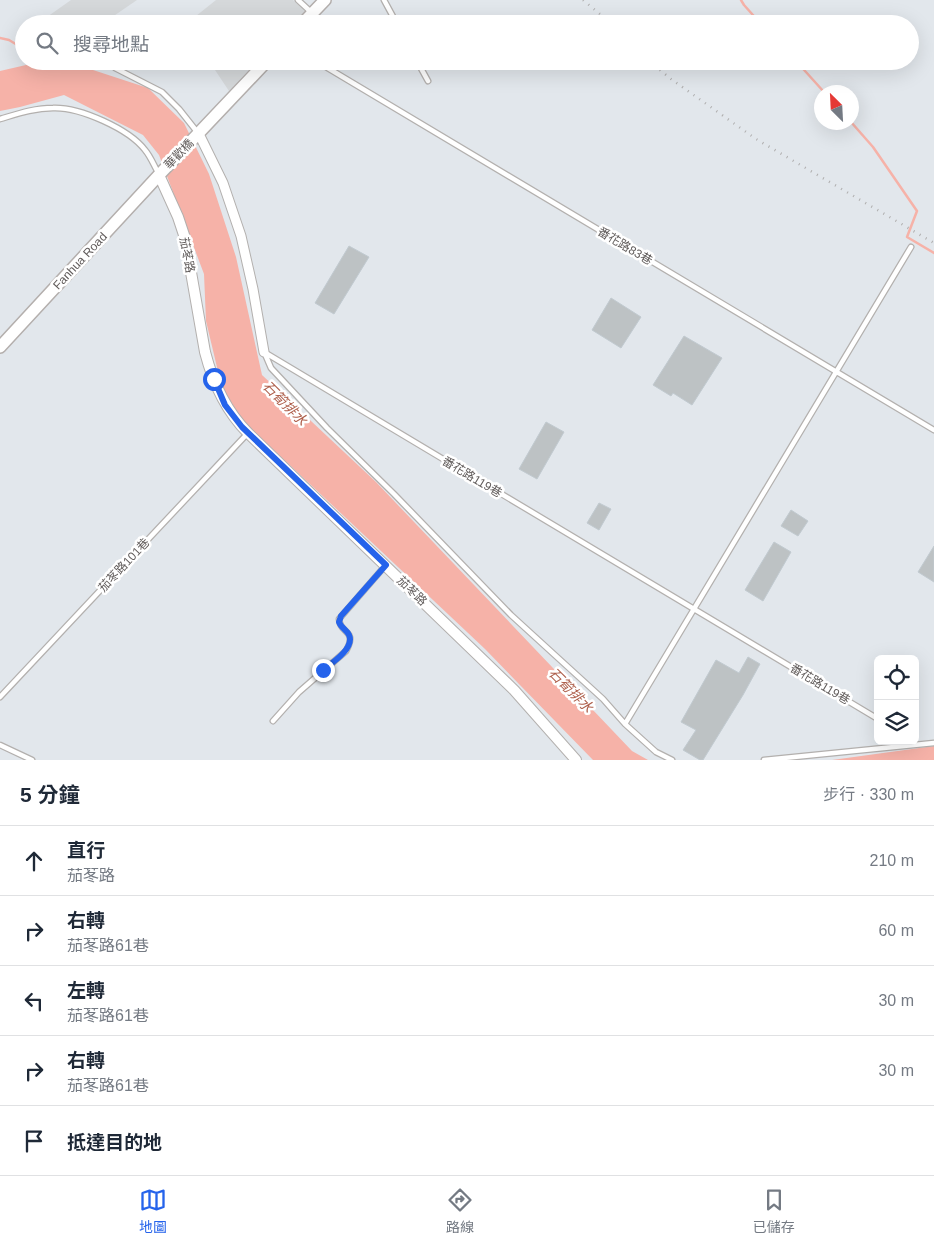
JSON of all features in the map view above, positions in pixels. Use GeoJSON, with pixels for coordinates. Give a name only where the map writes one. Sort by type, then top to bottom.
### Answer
{"type":"FeatureCollection","features":[{"type":"Feature","properties":{"kind":"main road"},"geometry":{"type":"LineString","coordinates":[[310,15],[325,0]]}},
{"type":"Feature","properties":{"kind":"main road"},"geometry":{"type":"LineString","coordinates":[[199,134],[259,70]]}},
{"type":"Feature","properties":{"kind":"main road","name":"華歡橋"},"geometry":{"type":"LineString","coordinates":[[159,175],[199,134]]}},
{"type":"Feature","properties":{"kind":"main road","name":"Fanhua Road"},"geometry":{"type":"LineString","coordinates":[[0,347],[159,175]]}},
{"type":"Feature","properties":{"kind":"street"},"geometry":{"type":"LineString","coordinates":[[199,134],[223,183],[241,236],[264,352]]}},
{"type":"Feature","properties":{"kind":"street","name":"茄苳路"},"geometry":{"type":"LineString","coordinates":[[159,175],[178,217],[185,238],[205,352],[210,370],[225,405],[248,432],[514,690],[576,760]]}},
{"type":"Feature","properties":{"kind":"lane"},"geometry":{"type":"LineString","coordinates":[[298,0],[312,12]]}},
{"type":"Feature","properties":{"kind":"lane"},"geometry":{"type":"LineString","coordinates":[[384,0],[392,15]]}},
{"type":"Feature","properties":{"kind":"lane"},"geometry":{"type":"LineString","coordinates":[[119,70],[162,92],[180,109],[199,134]]}},
{"type":"Feature","properties":{"kind":"lane","name":"番花路83巷"},"geometry":{"type":"LineString","coordinates":[[331,70],[934,430]]}},
{"type":"Feature","properties":{"kind":"lane"},"geometry":{"type":"LineString","coordinates":[[422,70],[428,81]]}},
{"type":"Feature","properties":{"kind":"lane"},"geometry":{"type":"LineString","coordinates":[[0,119],[32,110],[54,108],[74,110],[112,125],[134,139],[146,150],[159,175]]}},
{"type":"Feature","properties":{"kind":"lane"},"geometry":{"type":"LineString","coordinates":[[625,724],[912,247]]}},
{"type":"Feature","properties":{"kind":"lane"},"geometry":{"type":"LineString","coordinates":[[264,352],[271,368],[326,428],[394,494],[511,615],[603,698],[625,724],[656,752],[672,760]]}},
{"type":"Feature","properties":{"kind":"lane","name":"番花路119巷"},"geometry":{"type":"LineString","coordinates":[[264,352],[874,717]]}},
{"type":"Feature","properties":{"kind":"lane","name":"茄苳路101巷"},"geometry":{"type":"LineString","coordinates":[[0,697],[248,432]]}},
{"type":"Feature","properties":{"kind":"lane"},"geometry":{"type":"LineString","coordinates":[[272,721],[299,692],[346,651],[350,638],[340,625],[340,619],[386,565]]}},
{"type":"Feature","properties":{"kind":"lane"},"geometry":{"type":"LineString","coordinates":[[764,760],[934,743]]}},
{"type":"Feature","properties":{"kind":"lane"},"geometry":{"type":"LineString","coordinates":[[0,745],[32,760]]}},
{"type":"Feature","properties":{"kind":"shaded area"},"geometry":{"type":"Polygon","coordinates":[[[71,0],[137,0],[115,15],[50,15],[71,0]]]}},
{"type":"Feature","properties":{"kind":"shaded area"},"geometry":{"type":"Polygon","coordinates":[[[216,0],[293,0],[305,11],[301,15],[197,15],[216,0]]]}},
{"type":"Feature","properties":{"kind":"shaded area"},"geometry":{"type":"Polygon","coordinates":[[[215,70],[249,70],[229,91],[215,70]]]}},
{"type":"Feature","properties":{"kind":"water","name":"石筍排水"},"geometry":{"type":"Polygon","coordinates":[[[15,68],[15,70],[93,70],[148,88],[184,123],[209,174],[236,257],[262,375],[376,482],[632,751],[648,760],[593,760],[485,649],[226,405],[206,321],[204,274],[159,155],[143,135],[64,95],[0,111],[0,71],[15,68]]]}},
{"type":"Feature","properties":{"kind":"water"},"geometry":{"type":"Polygon","coordinates":[[[934,746],[934,760],[832,760],[934,746]]]}},
{"type":"Feature","properties":{"kind":"building"},"geometry":{"type":"Polygon","coordinates":[[[349,246],[369,257],[334,314],[315,303],[349,246]]]}},
{"type":"Feature","properties":{"kind":"building"},"geometry":{"type":"Polygon","coordinates":[[[611,298],[641,317],[621,348],[592,330],[611,298]]]}},
{"type":"Feature","properties":{"kind":"building"},"geometry":{"type":"Polygon","coordinates":[[[684,336],[722,358],[692,405],[673,393],[671,396],[653,385],[684,336]]]}},
{"type":"Feature","properties":{"kind":"building"},"geometry":{"type":"Polygon","coordinates":[[[546,422],[564,432],[537,479],[519,469],[546,422]]]}},
{"type":"Feature","properties":{"kind":"building"},"geometry":{"type":"Polygon","coordinates":[[[599,503],[611,509],[599,530],[587,523],[599,503]]]}},
{"type":"Feature","properties":{"kind":"building"},"geometry":{"type":"Polygon","coordinates":[[[791,510],[808,521],[798,536],[781,526],[791,510]]]}},
{"type":"Feature","properties":{"kind":"building"},"geometry":{"type":"Polygon","coordinates":[[[774,542],[791,552],[763,601],[745,590],[774,542]]]}},
{"type":"Feature","properties":{"kind":"building"},"geometry":{"type":"Polygon","coordinates":[[[934,546],[934,582],[918,572],[934,546]]]}},
{"type":"Feature","properties":{"kind":"building"},"geometry":{"type":"Polygon","coordinates":[[[748,657],[760,664],[703,760],[700,760],[683,750],[696,730],[681,722],[716,660],[739,673],[748,657]]]}},
{"type":"Feature","properties":{"kind":"waterway"},"geometry":{"type":"LineString","coordinates":[[741,0],[753,15]]}},
{"type":"Feature","properties":{"kind":"waterway"},"geometry":{"type":"LineString","coordinates":[[0,38],[15,44]]}},
{"type":"Feature","properties":{"kind":"waterway"},"geometry":{"type":"LineString","coordinates":[[804,70],[818,85]]}},
{"type":"Feature","properties":{"kind":"waterway"},"geometry":{"type":"LineString","coordinates":[[858,130],[873,147],[917,211],[907,237],[934,253]]}},
{"type":"Feature","properties":{"kind":"railway"},"geometry":{"type":"LineString","coordinates":[[583,0],[601,15]]}},
{"type":"Feature","properties":{"kind":"railway"},"geometry":{"type":"LineString","coordinates":[[660,70],[756,139],[934,243]]}},
{"type":"Feature","properties":{"kind":"route"},"geometry":{"type":"LineString","coordinates":[[214,379],[225,405],[242,427],[386,565],[341,616],[340,625],[348,633],[350,641],[346,651],[323,670]]}}]}
